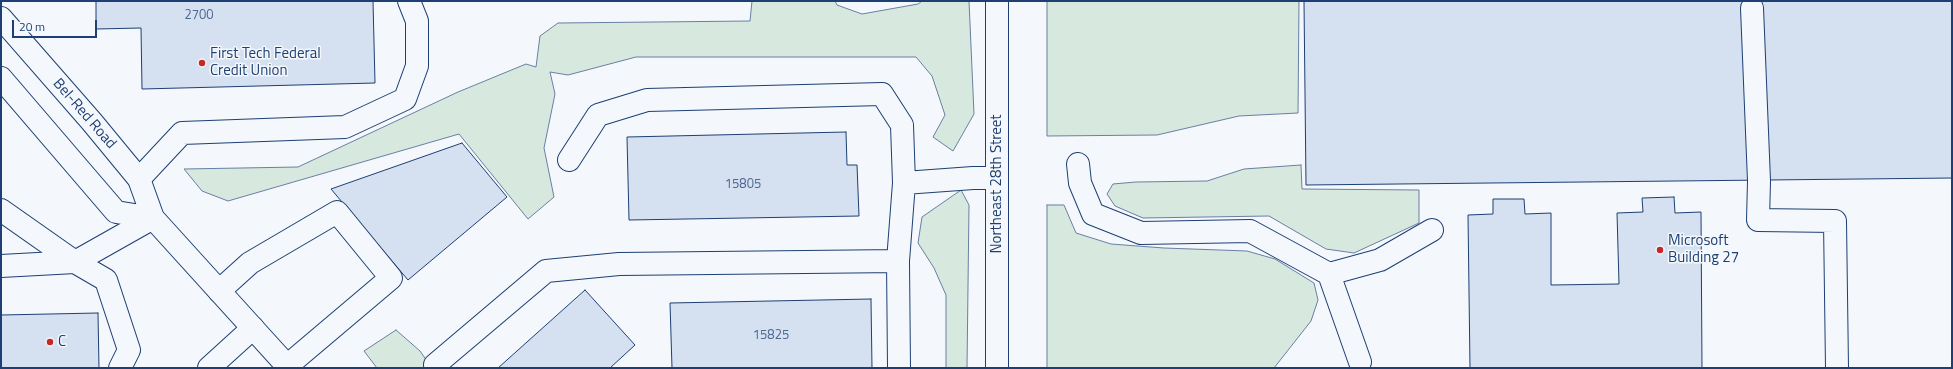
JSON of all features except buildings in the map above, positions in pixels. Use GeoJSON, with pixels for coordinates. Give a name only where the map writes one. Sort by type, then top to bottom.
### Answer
{"type":"FeatureCollection","features":[{"type":"Feature","properties":{"kind":"main road"},"geometry":{"type":"LineString","coordinates":[[140,179],[182,133],[345,127],[405,99],[417,66],[418,21],[409,1]]}},
{"type":"Feature","properties":{"kind":"main road","name":"Northeast 28th Street"},"geometry":{"type":"LineString","coordinates":[[997,1],[997,368]]}},
{"type":"Feature","properties":{"kind":"main road"},"geometry":{"type":"LineString","coordinates":[[1752,8],[1759,180],[1758,220],[1835,221],[1837,368]]}},
{"type":"Feature","properties":{"kind":"main road","name":"Bel-Red Road"},"geometry":{"type":"LineString","coordinates":[[1,18],[140,179],[153,218],[288,367]]}},
{"type":"Feature","properties":{"kind":"main road"},"geometry":{"type":"LineString","coordinates":[[1,78],[116,212],[153,218]]}},
{"type":"Feature","properties":{"kind":"main road"},"geometry":{"type":"LineString","coordinates":[[568,160],[598,115],[646,100],[882,94],[902,125],[904,183],[898,261],[898,368]]}},
{"type":"Feature","properties":{"kind":"main road"},"geometry":{"type":"LineString","coordinates":[[1078,164],[1080,183],[1094,214],[1141,233],[1250,231],[1329,274],[1360,362]]}},
{"type":"Feature","properties":{"kind":"main road"},"geometry":{"type":"LineString","coordinates":[[904,183],[973,178],[997,178]]}},
{"type":"Feature","properties":{"kind":"main road"},"geometry":{"type":"LineString","coordinates":[[1,210],[75,262],[106,280],[129,350],[120,368]]}},
{"type":"Feature","properties":{"kind":"main road"},"geometry":{"type":"LineString","coordinates":[[219,291],[250,263],[336,212],[391,278],[288,367]]}},
{"type":"Feature","properties":{"kind":"main road"},"geometry":{"type":"LineString","coordinates":[[1,266],[75,262],[153,218]]}},
{"type":"Feature","properties":{"kind":"main road"},"geometry":{"type":"LineString","coordinates":[[1329,274],[1380,260],[1432,230]]}},
{"type":"Feature","properties":{"kind":"main road"},"geometry":{"type":"LineString","coordinates":[[435,365],[546,271],[619,264],[898,261]]}},
{"type":"Feature","properties":{"kind":"main road"},"geometry":{"type":"LineString","coordinates":[[209,368],[253,328]]}},
{"type":"Feature","properties":{"kind":"shaded area"},"geometry":{"type":"Polygon","coordinates":[[[752,1],[835,1],[837,5],[862,14],[918,4],[922,1],[969,1],[974,114],[953,151],[933,137],[945,115],[932,76],[916,57],[636,57],[568,75],[550,72],[555,94],[544,148],[554,197],[528,219],[459,134],[228,201],[202,191],[184,169],[298,167],[458,92],[526,64],[536,67],[540,36],[558,23],[750,21],[752,1]]]}},
{"type":"Feature","properties":{"kind":"shaded area"},"geometry":{"type":"Polygon","coordinates":[[[1047,1],[1299,1],[1298,113],[1239,116],[1157,135],[1047,136],[1047,1]]]}},
{"type":"Feature","properties":{"kind":"shaded area"},"geometry":{"type":"Polygon","coordinates":[[[1301,165],[1302,189],[1419,190],[1419,223],[1354,253],[1326,249],[1269,216],[1143,218],[1115,206],[1107,194],[1113,184],[1136,182],[1207,181],[1244,169],[1301,165]]]}},
{"type":"Feature","properties":{"kind":"shaded area"},"geometry":{"type":"Polygon","coordinates":[[[961,190],[969,205],[967,368],[946,368],[946,295],[934,268],[918,243],[922,217],[961,190]]]}},
{"type":"Feature","properties":{"kind":"shaded area"},"geometry":{"type":"Polygon","coordinates":[[[1047,205],[1064,205],[1076,233],[1111,244],[1164,248],[1247,251],[1275,259],[1314,283],[1318,300],[1311,321],[1274,368],[1047,368],[1047,205]]]}},
{"type":"Feature","properties":{"kind":"shaded area"},"geometry":{"type":"Polygon","coordinates":[[[396,330],[420,351],[432,368],[377,368],[364,351],[396,330]]]}},
{"type":"Feature","properties":{"kind":"place","name":"First Tech Federal Credit Union"},"geometry":{"type":"Point","coordinates":[202,63]}},
{"type":"Feature","properties":{"kind":"place","name":"Microsoft Building 27"},"geometry":{"type":"Point","coordinates":[1660,250]}},
{"type":"Feature","properties":{"kind":"place","name":"C"},"geometry":{"type":"Point","coordinates":[50,342]}}]}
